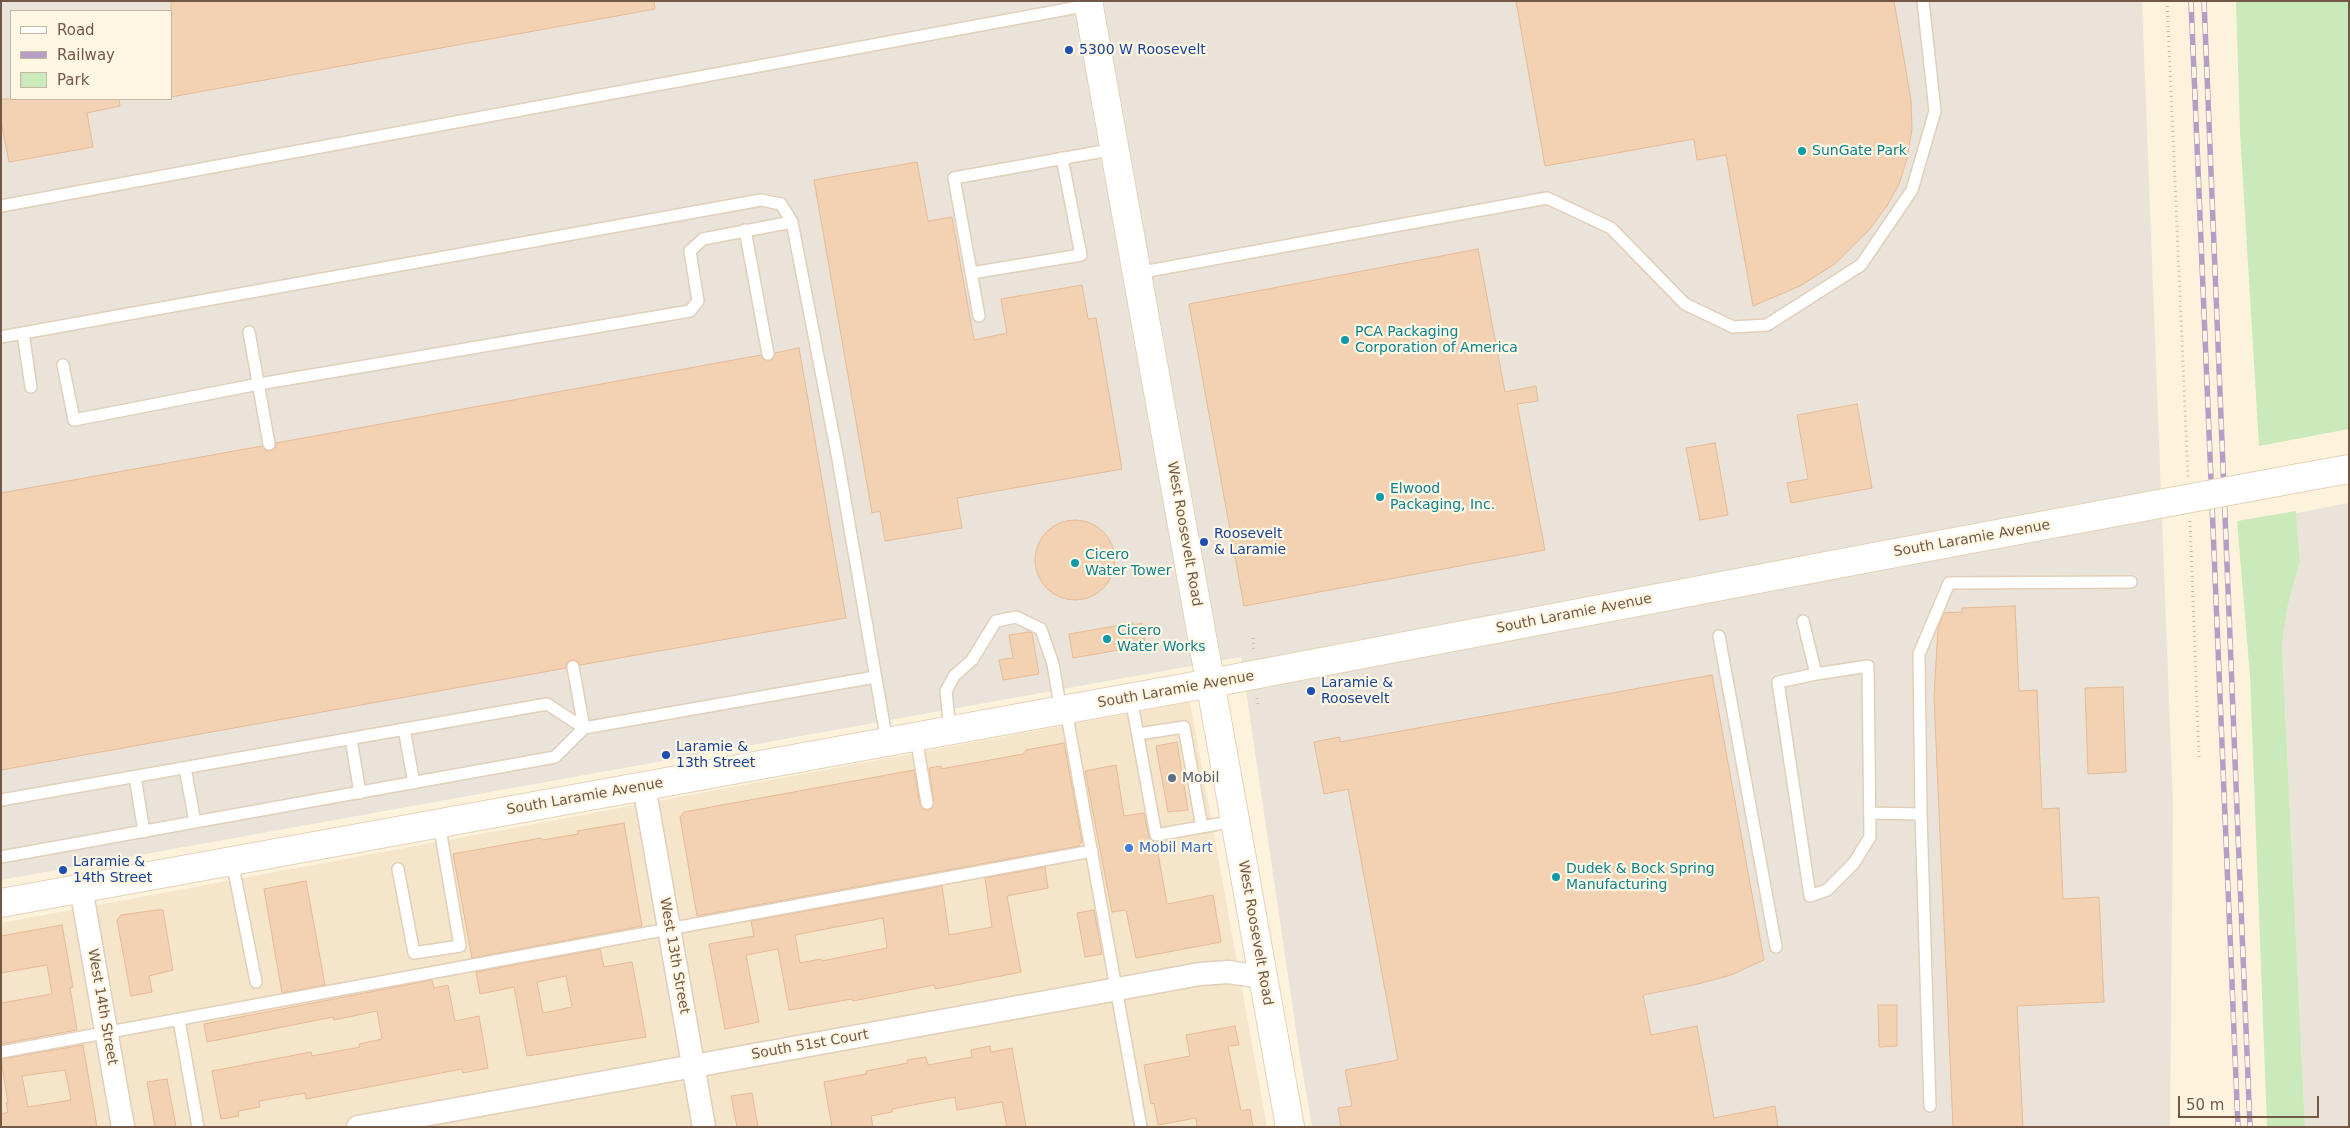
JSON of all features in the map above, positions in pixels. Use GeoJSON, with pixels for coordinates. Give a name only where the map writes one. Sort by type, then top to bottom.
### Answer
{"type":"FeatureCollection","features":[{"type":"Feature","properties":{"kind":"main road","name":"West Roosevelt Road"},"geometry":{"type":"LineString","coordinates":[[1089,3],[1290,1127]]}},
{"type":"Feature","properties":{"kind":"main road","name":"South Laramie Avenue"},"geometry":{"type":"LineString","coordinates":[[1,903],[1131,698],[2349,469]]}},
{"type":"Feature","properties":{"kind":"street","name":"West 13th Street"},"geometry":{"type":"LineString","coordinates":[[644,786],[704,1127]]}},
{"type":"Feature","properties":{"kind":"street","name":"West 14th Street"},"geometry":{"type":"LineString","coordinates":[[81,888],[123,1127]]}},
{"type":"Feature","properties":{"kind":"street","name":"South 51st Court"},"geometry":{"type":"LineString","coordinates":[[358,1127],[1210,974],[1228,972],[1263,976]]}},
{"type":"Feature","properties":{"kind":"lane"},"geometry":{"type":"LineString","coordinates":[[1137,273],[1547,198],[1611,228],[1685,304],[1733,327],[1767,325],[1861,265],[1912,190],[1935,111],[1923,1]]}},
{"type":"Feature","properties":{"kind":"lane"},"geometry":{"type":"LineString","coordinates":[[1,206],[1089,3]]}},
{"type":"Feature","properties":{"kind":"lane"},"geometry":{"type":"LineString","coordinates":[[979,316],[954,178],[1115,149]]}},
{"type":"Feature","properties":{"kind":"lane"},"geometry":{"type":"LineString","coordinates":[[971,273],[1081,255],[1062,158]]}},
{"type":"Feature","properties":{"kind":"lane"},"geometry":{"type":"LineString","coordinates":[[1,337],[761,200],[781,204],[792,222],[837,454],[887,742]]}},
{"type":"Feature","properties":{"kind":"lane"},"geometry":{"type":"LineString","coordinates":[[63,365],[74,420],[259,384],[690,311],[698,301],[690,251],[703,239],[792,222]]}},
{"type":"Feature","properties":{"kind":"lane"},"geometry":{"type":"LineString","coordinates":[[745,230],[768,354]]}},
{"type":"Feature","properties":{"kind":"lane"},"geometry":{"type":"LineString","coordinates":[[249,332],[269,444]]}},
{"type":"Feature","properties":{"kind":"lane"},"geometry":{"type":"LineString","coordinates":[[22,333],[31,387]]}},
{"type":"Feature","properties":{"kind":"lane"},"geometry":{"type":"LineString","coordinates":[[1930,1106],[1921,814],[1919,654],[1949,583],[2131,582]]}},
{"type":"Feature","properties":{"kind":"lane"},"geometry":{"type":"LineString","coordinates":[[950,731],[946,691],[954,676],[972,660],[996,621],[1016,617],[1041,629],[1053,664],[1092,851],[1141,1127]]}},
{"type":"Feature","properties":{"kind":"lane"},"geometry":{"type":"LineString","coordinates":[[1803,621],[1816,674]]}},
{"type":"Feature","properties":{"kind":"lane"},"geometry":{"type":"LineString","coordinates":[[1719,636],[1776,947]]}},
{"type":"Feature","properties":{"kind":"lane"},"geometry":{"type":"LineString","coordinates":[[1868,666],[1870,838],[1854,863],[1827,890],[1810,896],[1778,682],[1816,674],[1868,666]]}},
{"type":"Feature","properties":{"kind":"lane"},"geometry":{"type":"LineString","coordinates":[[573,667],[584,728]]}},
{"type":"Feature","properties":{"kind":"lane"},"geometry":{"type":"LineString","coordinates":[[1,857],[555,758],[584,728],[875,677]]}},
{"type":"Feature","properties":{"kind":"lane"},"geometry":{"type":"LineString","coordinates":[[1131,698],[1156,835],[1235,821]]}},
{"type":"Feature","properties":{"kind":"lane"},"geometry":{"type":"LineString","coordinates":[[1,800],[547,704],[584,728]]}},
{"type":"Feature","properties":{"kind":"lane"},"geometry":{"type":"LineString","coordinates":[[1138,734],[1184,727],[1202,827]]}},
{"type":"Feature","properties":{"kind":"lane"},"geometry":{"type":"LineString","coordinates":[[404,729],[414,783]]}},
{"type":"Feature","properties":{"kind":"lane"},"geometry":{"type":"LineString","coordinates":[[916,737],[927,803]]}},
{"type":"Feature","properties":{"kind":"lane"},"geometry":{"type":"LineString","coordinates":[[351,739],[360,793]]}},
{"type":"Feature","properties":{"kind":"lane"},"geometry":{"type":"LineString","coordinates":[[185,768],[196,822]]}},
{"type":"Feature","properties":{"kind":"lane"},"geometry":{"type":"LineString","coordinates":[[135,777],[144,832]]}},
{"type":"Feature","properties":{"kind":"lane"},"geometry":{"type":"LineString","coordinates":[[1870,813],[1921,814]]}},
{"type":"Feature","properties":{"kind":"lane"},"geometry":{"type":"LineString","coordinates":[[398,869],[414,953],[460,946],[439,823]]}},
{"type":"Feature","properties":{"kind":"lane"},"geometry":{"type":"LineString","coordinates":[[1,1052],[1092,851]]}},
{"type":"Feature","properties":{"kind":"lane"},"geometry":{"type":"LineString","coordinates":[[232,861],[256,982]]}},
{"type":"Feature","properties":{"kind":"lane"},"geometry":{"type":"LineString","coordinates":[[178,1020],[198,1127]]}},
{"type":"Feature","properties":{"kind":"path"},"geometry":{"type":"LineString","coordinates":[[2167,1],[2188,480]]}},
{"type":"Feature","properties":{"kind":"path"},"geometry":{"type":"LineString","coordinates":[[2190,519],[2199,758]]}},
{"type":"Feature","properties":{"kind":"path"},"geometry":{"type":"LineString","coordinates":[[1253,638],[1254,651]]}},
{"type":"Feature","properties":{"kind":"path"},"geometry":{"type":"LineString","coordinates":[[1257,697],[1258,707]]}},
{"type":"Feature","properties":{"kind":"shaded area"},"geometry":{"type":"Polygon","coordinates":[[[1,1],[2142,1],[2173,804],[2170,1127],[1312,1127],[1241,657],[1,880],[1,1]]]}},
{"type":"Feature","properties":{"kind":"shaded area"},"geometry":{"type":"Polygon","coordinates":[[[2349,503],[2349,1127],[2305,1127],[2282,644],[2288,605],[2300,562],[2296,513],[2349,503]]]}},
{"type":"Feature","properties":{"kind":"shaded area"},"geometry":{"type":"Polygon","coordinates":[[[1190,702],[1267,1127],[1,1127],[1,923],[1190,702]]]}},
{"type":"Feature","properties":{"kind":"green space"},"geometry":{"type":"Polygon","coordinates":[[[2236,1],[2349,1],[2349,429],[2259,446],[2240,132],[2236,1]]]}},
{"type":"Feature","properties":{"kind":"green space"},"geometry":{"type":"Polygon","coordinates":[[[2296,511],[2300,562],[2288,605],[2282,644],[2305,1127],[2267,1127],[2250,676],[2237,521],[2296,511]]]}},
{"type":"Feature","properties":{"kind":"building"},"geometry":{"type":"Polygon","coordinates":[[[171,1],[654,1],[655,9],[172,97],[171,1]]]}},
{"type":"Feature","properties":{"kind":"building","name":"SunGate Park"},"geometry":{"type":"Polygon","coordinates":[[[1516,1],[1894,1],[1911,100],[1912,129],[1907,159],[1899,184],[1887,206],[1869,230],[1835,264],[1800,286],[1753,306],[1726,155],[1697,160],[1694,139],[1545,166],[1516,1]]]}},
{"type":"Feature","properties":{"kind":"building"},"geometry":{"type":"Polygon","coordinates":[[[1,99],[119,100],[120,106],[87,113],[93,147],[9,162],[1,121],[1,99]]]}},
{"type":"Feature","properties":{"kind":"building"},"geometry":{"type":"Polygon","coordinates":[[[917,162],[928,221],[952,217],[974,340],[1007,333],[1001,299],[1082,285],[1088,319],[1096,318],[1122,469],[957,498],[962,528],[885,541],[880,511],[872,513],[814,180],[917,162]]]}},
{"type":"Feature","properties":{"kind":"building"},"geometry":{"type":"Polygon","coordinates":[[[1478,249],[1505,392],[1536,386],[1538,401],[1517,404],[1545,550],[1244,606],[1189,304],[1478,249]]]}},
{"type":"Feature","properties":{"kind":"building"},"geometry":{"type":"Polygon","coordinates":[[[799,348],[846,618],[580,665],[576,660],[571,660],[566,664],[566,668],[1,770],[1,493],[262,446],[266,451],[271,451],[276,447],[276,443],[761,355],[763,359],[769,361],[773,359],[775,353],[799,348]]]}},
{"type":"Feature","properties":{"kind":"building"},"geometry":{"type":"Polygon","coordinates":[[[1857,404],[1872,488],[1791,503],[1787,483],[1808,479],[1797,415],[1857,404]]]}},
{"type":"Feature","properties":{"kind":"building"},"geometry":{"type":"Polygon","coordinates":[[[1715,443],[1728,515],[1700,520],[1686,448],[1715,443]]]}},
{"type":"Feature","properties":{"kind":"building","name":"Cicero Water Tower"},"geometry":{"type":"Polygon","coordinates":[[[1075,520],[1090,523],[1103,532],[1112,545],[1115,560],[1112,575],[1103,588],[1090,597],[1075,600],[1060,597],[1047,588],[1038,575],[1035,560],[1038,545],[1047,532],[1060,523],[1075,520]]]}},
{"type":"Feature","properties":{"kind":"building"},"geometry":{"type":"Polygon","coordinates":[[[2015,606],[2019,691],[2037,690],[2042,809],[2059,808],[2063,899],[2099,897],[2104,1002],[2017,1006],[2023,1127],[1953,1127],[1934,697],[1938,628],[1944,613],[1962,612],[1962,608],[2015,606]]]}},
{"type":"Feature","properties":{"kind":"building","name":"Cicero Water Works"},"geometry":{"type":"Polygon","coordinates":[[[1133,623],[1133,625],[1142,623],[1145,643],[1136,645],[1136,647],[1073,658],[1069,634],[1133,623]]]}},
{"type":"Feature","properties":{"kind":"building"},"geometry":{"type":"Polygon","coordinates":[[[1032,633],[1039,674],[1003,680],[999,660],[1013,658],[1009,635],[1032,633]]]}},
{"type":"Feature","properties":{"kind":"building","name":"Dudek & Bock Spring Manufacturing"},"geometry":{"type":"Polygon","coordinates":[[[1712,675],[1764,960],[1731,975],[1643,995],[1651,1035],[1697,1026],[1714,1118],[1775,1106],[1778,1127],[1341,1127],[1338,1108],[1352,1106],[1345,1070],[1398,1060],[1348,789],[1324,794],[1314,742],[1340,737],[1340,742],[1712,675]]]}},
{"type":"Feature","properties":{"kind":"building"},"geometry":{"type":"Polygon","coordinates":[[[2123,687],[2126,772],[2088,774],[2085,688],[2123,687]]]}},
{"type":"Feature","properties":{"kind":"building","name":"Mobil"},"geometry":{"type":"Polygon","coordinates":[[[1177,742],[1188,810],[1168,812],[1156,746],[1177,742]]]}},
{"type":"Feature","properties":{"kind":"building"},"geometry":{"type":"Polygon","coordinates":[[[1064,743],[1082,841],[1079,846],[697,916],[680,817],[684,812],[914,770],[920,805],[924,810],[929,810],[934,802],[929,768],[941,766],[941,769],[1023,754],[1026,750],[1064,743]]]}},
{"type":"Feature","properties":{"kind":"building"},"geometry":{"type":"Polygon","coordinates":[[[1116,765],[1124,816],[1144,813],[1149,837],[1156,842],[1167,904],[1213,895],[1221,942],[1136,958],[1126,910],[1112,912],[1085,771],[1116,765]]]}},
{"type":"Feature","properties":{"kind":"building"},"geometry":{"type":"Polygon","coordinates":[[[624,823],[642,926],[472,958],[453,854],[541,838],[542,840],[578,834],[577,831],[624,823]]]}},
{"type":"Feature","properties":{"kind":"building"},"geometry":{"type":"Polygon","coordinates":[[[1045,867],[1048,888],[1007,896],[1021,972],[935,989],[934,985],[853,1001],[852,999],[789,1010],[778,949],[746,955],[759,1022],[725,1029],[709,944],[754,936],[751,921],[942,886],[949,935],[992,927],[985,878],[1045,867]],[[883,918],[795,935],[800,963],[821,959],[822,961],[887,948],[883,918]]]}},
{"type":"Feature","properties":{"kind":"building"},"geometry":{"type":"Polygon","coordinates":[[[306,881],[325,985],[282,993],[264,889],[306,881]]]}},
{"type":"Feature","properties":{"kind":"building"},"geometry":{"type":"Polygon","coordinates":[[[163,910],[173,970],[149,976],[152,992],[131,996],[117,920],[121,915],[163,910]]]}},
{"type":"Feature","properties":{"kind":"building"},"geometry":{"type":"Polygon","coordinates":[[[1094,910],[1102,954],[1085,957],[1077,913],[1094,910]]]}},
{"type":"Feature","properties":{"kind":"building"},"geometry":{"type":"Polygon","coordinates":[[[62,925],[73,987],[70,988],[77,1030],[1,1044],[1,1003],[52,994],[47,965],[1,973],[1,936],[62,925]]]}},
{"type":"Feature","properties":{"kind":"building"},"geometry":{"type":"Polygon","coordinates":[[[600,949],[604,967],[632,962],[646,1037],[527,1056],[514,987],[480,994],[476,972],[600,949]],[[566,976],[537,982],[543,1013],[572,1007],[566,976]]]}},
{"type":"Feature","properties":{"kind":"building"},"geometry":{"type":"Polygon","coordinates":[[[432,980],[434,988],[448,985],[455,1021],[479,1016],[488,1068],[463,1073],[462,1069],[306,1099],[305,1093],[259,1101],[260,1107],[238,1111],[239,1116],[221,1119],[212,1071],[311,1052],[312,1056],[360,1047],[359,1044],[382,1039],[377,1011],[334,1020],[333,1017],[207,1042],[204,1024],[432,980]]]}},
{"type":"Feature","properties":{"kind":"building"},"geometry":{"type":"Polygon","coordinates":[[[1878,1005],[1897,1005],[1897,1046],[1879,1047],[1878,1005]]]}},
{"type":"Feature","properties":{"kind":"building"},"geometry":{"type":"Polygon","coordinates":[[[1235,1026],[1239,1045],[1228,1046],[1241,1111],[1250,1109],[1253,1127],[1197,1127],[1196,1118],[1158,1125],[1154,1103],[1151,1104],[1144,1065],[1190,1056],[1186,1035],[1235,1026]]]}},
{"type":"Feature","properties":{"kind":"building"},"geometry":{"type":"Polygon","coordinates":[[[83,1045],[97,1127],[1,1127],[1,1114],[8,1112],[6,1103],[8,1103],[1,1059],[83,1045]],[[65,1070],[22,1076],[28,1107],[71,1100],[65,1070]]]}},
{"type":"Feature","properties":{"kind":"building"},"geometry":{"type":"Polygon","coordinates":[[[990,1046],[991,1052],[1012,1048],[1026,1127],[1007,1127],[1002,1102],[957,1110],[955,1097],[892,1109],[892,1112],[871,1116],[873,1127],[832,1127],[824,1082],[908,1063],[907,1060],[926,1057],[928,1065],[972,1057],[971,1050],[990,1046]]]}},
{"type":"Feature","properties":{"kind":"building"},"geometry":{"type":"Polygon","coordinates":[[[167,1079],[176,1127],[155,1127],[147,1082],[167,1079]]]}},
{"type":"Feature","properties":{"kind":"building"},"geometry":{"type":"Polygon","coordinates":[[[752,1093],[758,1127],[737,1127],[731,1096],[752,1093]]]}},
{"type":"Feature","properties":{"kind":"railway"},"geometry":{"type":"LineString","coordinates":[[2191,1],[2238,1127]]}},
{"type":"Feature","properties":{"kind":"railway"},"geometry":{"type":"LineString","coordinates":[[2204,1],[2250,1127]]}},
{"type":"Feature","properties":{"kind":"place","name":"5300 W Roosevelt"},"geometry":{"type":"Point","coordinates":[1069,50]}},
{"type":"Feature","properties":{"kind":"place","name":"SunGate Park"},"geometry":{"type":"Point","coordinates":[1802,151]}},
{"type":"Feature","properties":{"kind":"place","name":"PCA Packaging Corporation of America"},"geometry":{"type":"Point","coordinates":[1345,340]}},
{"type":"Feature","properties":{"kind":"place","name":"Elwood Packaging, Inc."},"geometry":{"type":"Point","coordinates":[1380,497]}},
{"type":"Feature","properties":{"kind":"place","name":"Roosevelt & Laramie"},"geometry":{"type":"Point","coordinates":[1204,542]}},
{"type":"Feature","properties":{"kind":"place","name":"Cicero Water Tower"},"geometry":{"type":"Point","coordinates":[1075,563]}},
{"type":"Feature","properties":{"kind":"place","name":"Cicero Water Works"},"geometry":{"type":"Point","coordinates":[1107,639]}},
{"type":"Feature","properties":{"kind":"place","name":"Laramie & Roosevelt"},"geometry":{"type":"Point","coordinates":[1311,691]}},
{"type":"Feature","properties":{"kind":"place","name":"Laramie & 13th Street"},"geometry":{"type":"Point","coordinates":[666,755]}},
{"type":"Feature","properties":{"kind":"place","name":"Mobil"},"geometry":{"type":"Point","coordinates":[1172,778]}},
{"type":"Feature","properties":{"kind":"place","name":"Mobil Mart"},"geometry":{"type":"Point","coordinates":[1129,848]}},
{"type":"Feature","properties":{"kind":"place","name":"Laramie & 14th Street"},"geometry":{"type":"Point","coordinates":[63,870]}},
{"type":"Feature","properties":{"kind":"place","name":"Dudek & Bock Spring Manufacturing"},"geometry":{"type":"Point","coordinates":[1556,877]}}]}
